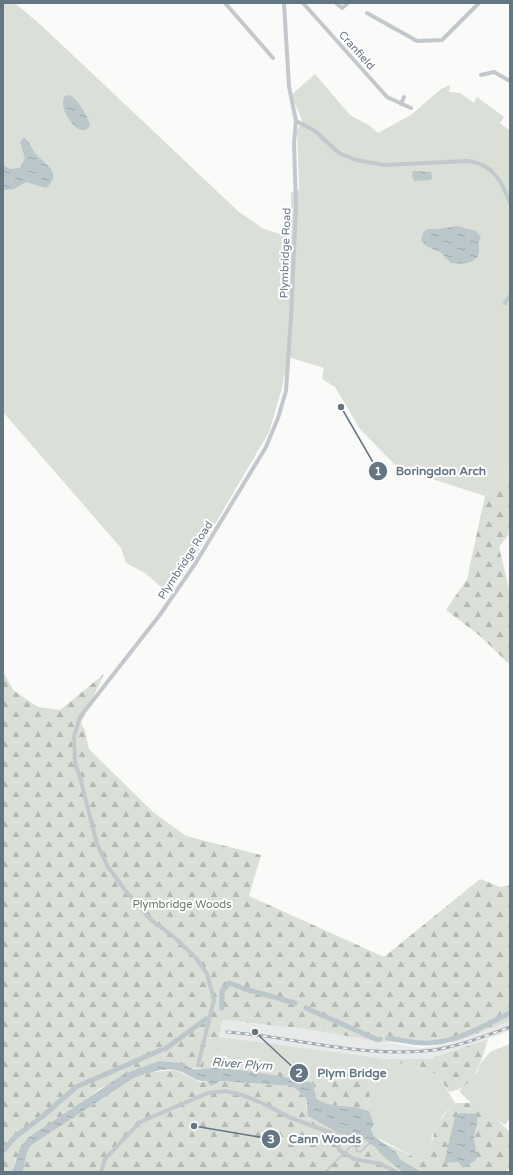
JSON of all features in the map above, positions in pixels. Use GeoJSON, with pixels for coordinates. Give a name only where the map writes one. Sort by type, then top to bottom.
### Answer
{"type":"FeatureCollection","features":[{"type":"Feature","properties":{"kind":"street"},"geometry":{"type":"LineString","coordinates":[[225,3],[260,41],[273,58]]}},
{"type":"Feature","properties":{"kind":"street","name":"Plymbridge Road"},"geometry":{"type":"LineString","coordinates":[[198,1065],[214,1000],[207,974],[196,958],[174,937],[150,919],[125,890],[108,867],[98,844],[75,763],[74,736],[80,717],[159,616],[195,564],[266,447],[278,418],[286,392],[296,206],[294,143],[296,121],[289,87],[284,3]]}},
{"type":"Feature","properties":{"kind":"street","name":"Cranfield"},"geometry":{"type":"LineString","coordinates":[[303,3],[387,97],[412,108]]}},
{"type":"Feature","properties":{"kind":"street"},"geometry":{"type":"LineString","coordinates":[[336,3],[342,8],[348,3]]}},
{"type":"Feature","properties":{"kind":"street"},"geometry":{"type":"LineString","coordinates":[[367,13],[417,41],[442,40],[479,3]]}},
{"type":"Feature","properties":{"kind":"street"},"geometry":{"type":"LineString","coordinates":[[481,75],[494,72],[510,80]]}},
{"type":"Feature","properties":{"kind":"street"},"geometry":{"type":"LineString","coordinates":[[401,104],[404,97]]}},
{"type":"Feature","properties":{"kind":"street"},"geometry":{"type":"LineString","coordinates":[[296,121],[315,130],[339,153],[356,160],[384,165],[467,161],[486,166],[496,174],[510,203]]}},
{"type":"Feature","properties":{"kind":"street"},"geometry":{"type":"LineString","coordinates":[[505,303],[510,296]]}},
{"type":"Feature","properties":{"kind":"street"},"geometry":{"type":"LineString","coordinates":[[100,1172],[104,1159],[140,1122],[208,1093],[226,1091],[262,1103],[291,1118],[337,1135],[339,1150],[354,1159],[381,1164],[396,1172]]}},
{"type":"Feature","properties":{"kind":"shaded area"},"geometry":{"type":"Polygon","coordinates":[[[221,1020],[307,1029],[422,1048],[453,1043],[510,1021],[510,1031],[429,1059],[402,1060],[365,1057],[219,1037],[221,1020]]]}},
{"type":"Feature","properties":{"kind":"green space"},"geometry":{"type":"Polygon","coordinates":[[[3,3],[15,3],[42,26],[239,212],[264,229],[291,237],[291,192],[299,190],[297,131],[302,120],[291,95],[315,74],[350,115],[370,126],[378,133],[411,115],[441,89],[450,85],[449,92],[460,93],[474,103],[477,97],[504,117],[500,123],[510,131],[510,468],[485,496],[398,468],[360,429],[335,387],[322,379],[324,368],[288,357],[282,388],[269,432],[205,541],[169,594],[145,573],[126,563],[121,548],[3,412],[3,3]]]}},
{"type":"Feature","properties":{"kind":"green space"},"geometry":{"type":"Polygon","coordinates":[[[510,468],[510,533],[499,547],[510,593],[510,665],[480,636],[446,610],[467,579],[485,496],[510,468]]]}},
{"type":"Feature","properties":{"kind":"green space","name":"Plymbridge Woods"},"geometry":{"type":"Polygon","coordinates":[[[3,671],[13,690],[38,707],[60,710],[104,674],[81,723],[85,730],[89,749],[153,812],[186,836],[261,855],[249,896],[384,957],[480,879],[500,887],[510,885],[510,1021],[453,1043],[443,1040],[381,1042],[307,1029],[222,1020],[219,1037],[207,1039],[203,1069],[187,1068],[183,1063],[159,1061],[99,1089],[16,1158],[12,1172],[3,1172],[3,671]]]}},
{"type":"Feature","properties":{"kind":"green space"},"geometry":{"type":"Polygon","coordinates":[[[219,1037],[386,1059],[437,1074],[455,1103],[443,1115],[432,1136],[430,1165],[374,1136],[371,1129],[374,1124],[369,1111],[370,1084],[368,1076],[342,1067],[310,1076],[251,1068],[230,1070],[215,1068],[203,1069],[207,1039],[219,1037]]]}},
{"type":"Feature","properties":{"kind":"green space"},"geometry":{"type":"Polygon","coordinates":[[[488,1039],[483,1056],[471,1079],[465,1085],[449,1092],[437,1074],[386,1059],[429,1059],[488,1039]]]}},
{"type":"Feature","properties":{"kind":"green space"},"geometry":{"type":"Polygon","coordinates":[[[510,1044],[510,1118],[505,1125],[471,1103],[459,1091],[477,1072],[480,1064],[490,1052],[510,1044]]]}},
{"type":"Feature","properties":{"kind":"green space"},"geometry":{"type":"Polygon","coordinates":[[[342,1067],[356,1070],[368,1076],[370,1084],[369,1111],[362,1108],[322,1102],[316,1098],[313,1083],[302,1080],[230,1070],[251,1068],[310,1076],[342,1067]]]}},
{"type":"Feature","properties":{"kind":"green space"},"geometry":{"type":"Polygon","coordinates":[[[175,1070],[200,1082],[220,1081],[292,1086],[306,1098],[306,1108],[344,1136],[360,1137],[370,1143],[403,1172],[23,1172],[30,1146],[134,1078],[152,1072],[175,1070]]]}},
{"type":"Feature","properties":{"kind":"green space"},"geometry":{"type":"Polygon","coordinates":[[[455,1103],[471,1103],[494,1117],[510,1132],[510,1168],[504,1172],[421,1172],[400,1159],[396,1152],[382,1142],[429,1164],[431,1145],[435,1130],[442,1118],[455,1103]]]}},
{"type":"Feature","properties":{"kind":"water"},"geometry":{"type":"Polygon","coordinates":[[[69,95],[76,100],[88,119],[90,126],[86,130],[78,129],[71,123],[64,111],[64,97],[69,95]]]}},
{"type":"Feature","properties":{"kind":"water"},"geometry":{"type":"Polygon","coordinates":[[[24,138],[35,153],[51,169],[53,177],[46,188],[26,182],[14,189],[4,190],[3,165],[10,169],[20,168],[25,158],[20,142],[24,138]]]}},
{"type":"Feature","properties":{"kind":"water"},"geometry":{"type":"Polygon","coordinates":[[[413,171],[431,172],[432,178],[430,180],[414,181],[412,176],[413,171]]]}},
{"type":"Feature","properties":{"kind":"water"},"geometry":{"type":"Polygon","coordinates":[[[457,226],[476,231],[481,237],[478,256],[468,263],[451,263],[440,252],[426,246],[421,240],[423,233],[427,229],[440,229],[457,226]]]}},
{"type":"Feature","properties":{"kind":"water","name":"River Plym"},"geometry":{"type":"Polygon","coordinates":[[[159,1061],[184,1063],[195,1069],[215,1068],[237,1070],[313,1083],[316,1098],[322,1102],[355,1107],[369,1111],[374,1124],[371,1129],[374,1136],[396,1152],[400,1159],[421,1172],[403,1172],[382,1155],[375,1147],[360,1137],[344,1136],[308,1116],[306,1098],[292,1086],[220,1081],[211,1086],[207,1081],[195,1079],[179,1071],[164,1070],[134,1078],[30,1146],[23,1172],[12,1172],[21,1146],[29,1137],[124,1074],[159,1061]]]}},
{"type":"Feature","properties":{"kind":"water"},"geometry":{"type":"Polygon","coordinates":[[[460,1113],[476,1114],[477,1120],[474,1137],[477,1154],[476,1160],[463,1168],[458,1162],[444,1163],[455,1117],[460,1113]]]}},
{"type":"Feature","properties":{"kind":"waterway"},"geometry":{"type":"LineString","coordinates":[[222,1008],[222,991],[229,983],[295,1003]]}},
{"type":"Feature","properties":{"kind":"waterway"},"geometry":{"type":"LineString","coordinates":[[306,1008],[378,1040],[380,1039]]}},
{"type":"Feature","properties":{"kind":"waterway"},"geometry":{"type":"LineString","coordinates":[[388,1038],[420,1043],[447,1040],[469,1033],[510,1013]]}},
{"type":"Feature","properties":{"kind":"waterway"},"geometry":{"type":"LineString","coordinates":[[165,1049],[206,1019]]}},
{"type":"Feature","properties":{"kind":"waterway"},"geometry":{"type":"LineString","coordinates":[[3,1151],[15,1137],[43,1116],[76,1087],[161,1050]]}},
{"type":"Feature","properties":{"kind":"waterway"},"geometry":{"type":"LineString","coordinates":[[325,1172],[351,1146],[355,1145],[357,1151],[360,1152],[370,1143]]}},
{"type":"Feature","properties":{"kind":"railway"},"geometry":{"type":"LineString","coordinates":[[227,1032],[357,1050],[408,1052],[434,1050],[453,1046],[510,1027]]}},
{"type":"Feature","properties":{"kind":"place","name":"Boringdon Arch"},"geometry":{"type":"Point","coordinates":[341,407]}},
{"type":"Feature","properties":{"kind":"place","name":"Plym Bridge"},"geometry":{"type":"Point","coordinates":[255,1032]}},
{"type":"Feature","properties":{"kind":"place","name":"Cann Woods"},"geometry":{"type":"Point","coordinates":[194,1126]}}]}
